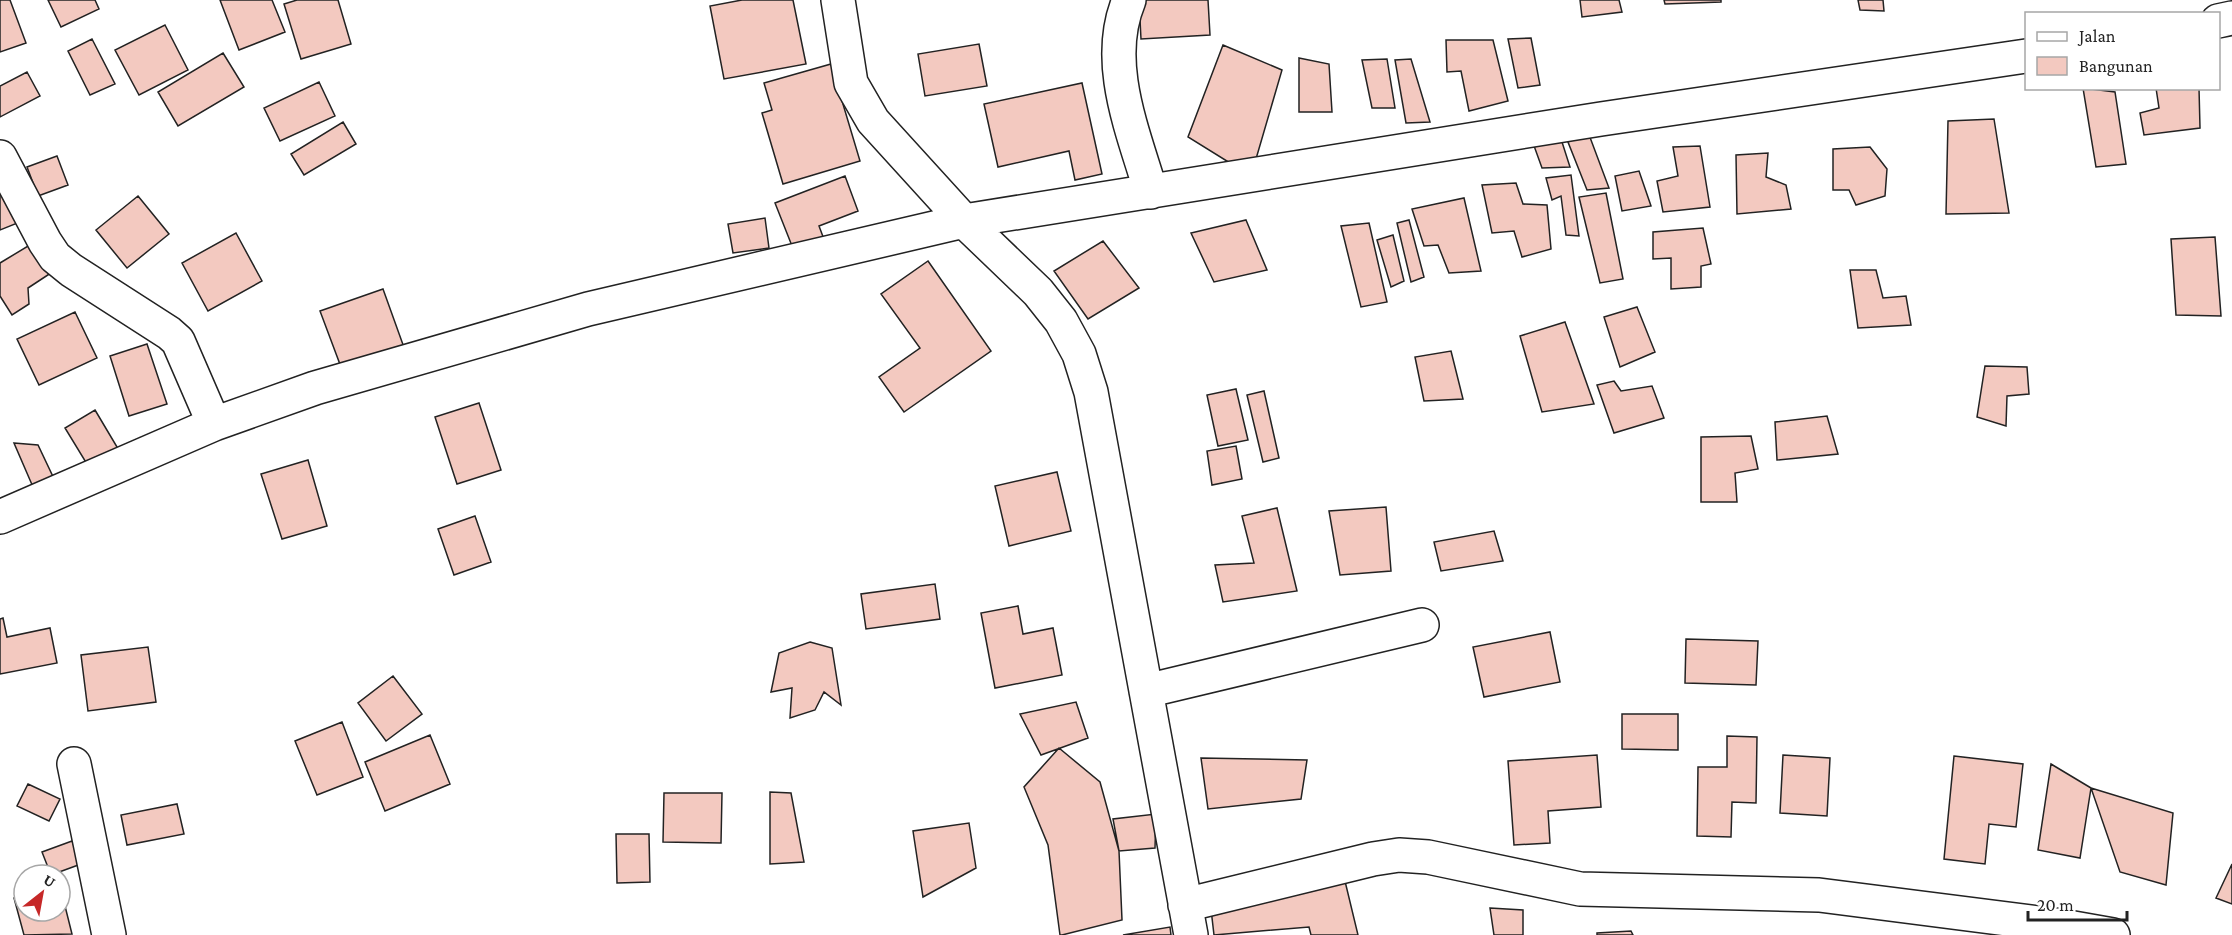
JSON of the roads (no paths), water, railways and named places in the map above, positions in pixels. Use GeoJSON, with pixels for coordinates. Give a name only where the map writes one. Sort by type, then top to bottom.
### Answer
{"type":"FeatureCollection","features":[{"type":"Feature","properties":{"kind":"street"},"geometry":{"type":"LineString","coordinates":[[838,0],[851,83],[864,106],[884,134],[964,221],[1038,292],[1061,321],[1079,354],[1091,392],[1188,920],[1373,859],[1400,855],[1428,857],[1580,889],[1819,895],[2061,926],[2113,935]]}},
{"type":"Feature","properties":{"kind":"street"},"geometry":{"type":"LineString","coordinates":[[1129,0],[1120,20],[1118,64],[1129,116],[1151,192]]}},
{"type":"Feature","properties":{"kind":"street"},"geometry":{"type":"LineString","coordinates":[[0,517],[214,424],[315,388],[588,309],[964,221],[1589,121],[2025,56]]}},
{"type":"Feature","properties":{"kind":"street"},"geometry":{"type":"LineString","coordinates":[[0,157],[45,242],[55,256],[71,270],[178,341],[214,424]]}},
{"type":"Feature","properties":{"kind":"street"},"geometry":{"type":"LineString","coordinates":[[1146,691],[1422,625]]}},
{"type":"Feature","properties":{"kind":"street"},"geometry":{"type":"LineString","coordinates":[[74,764],[109,935]]}}]}
